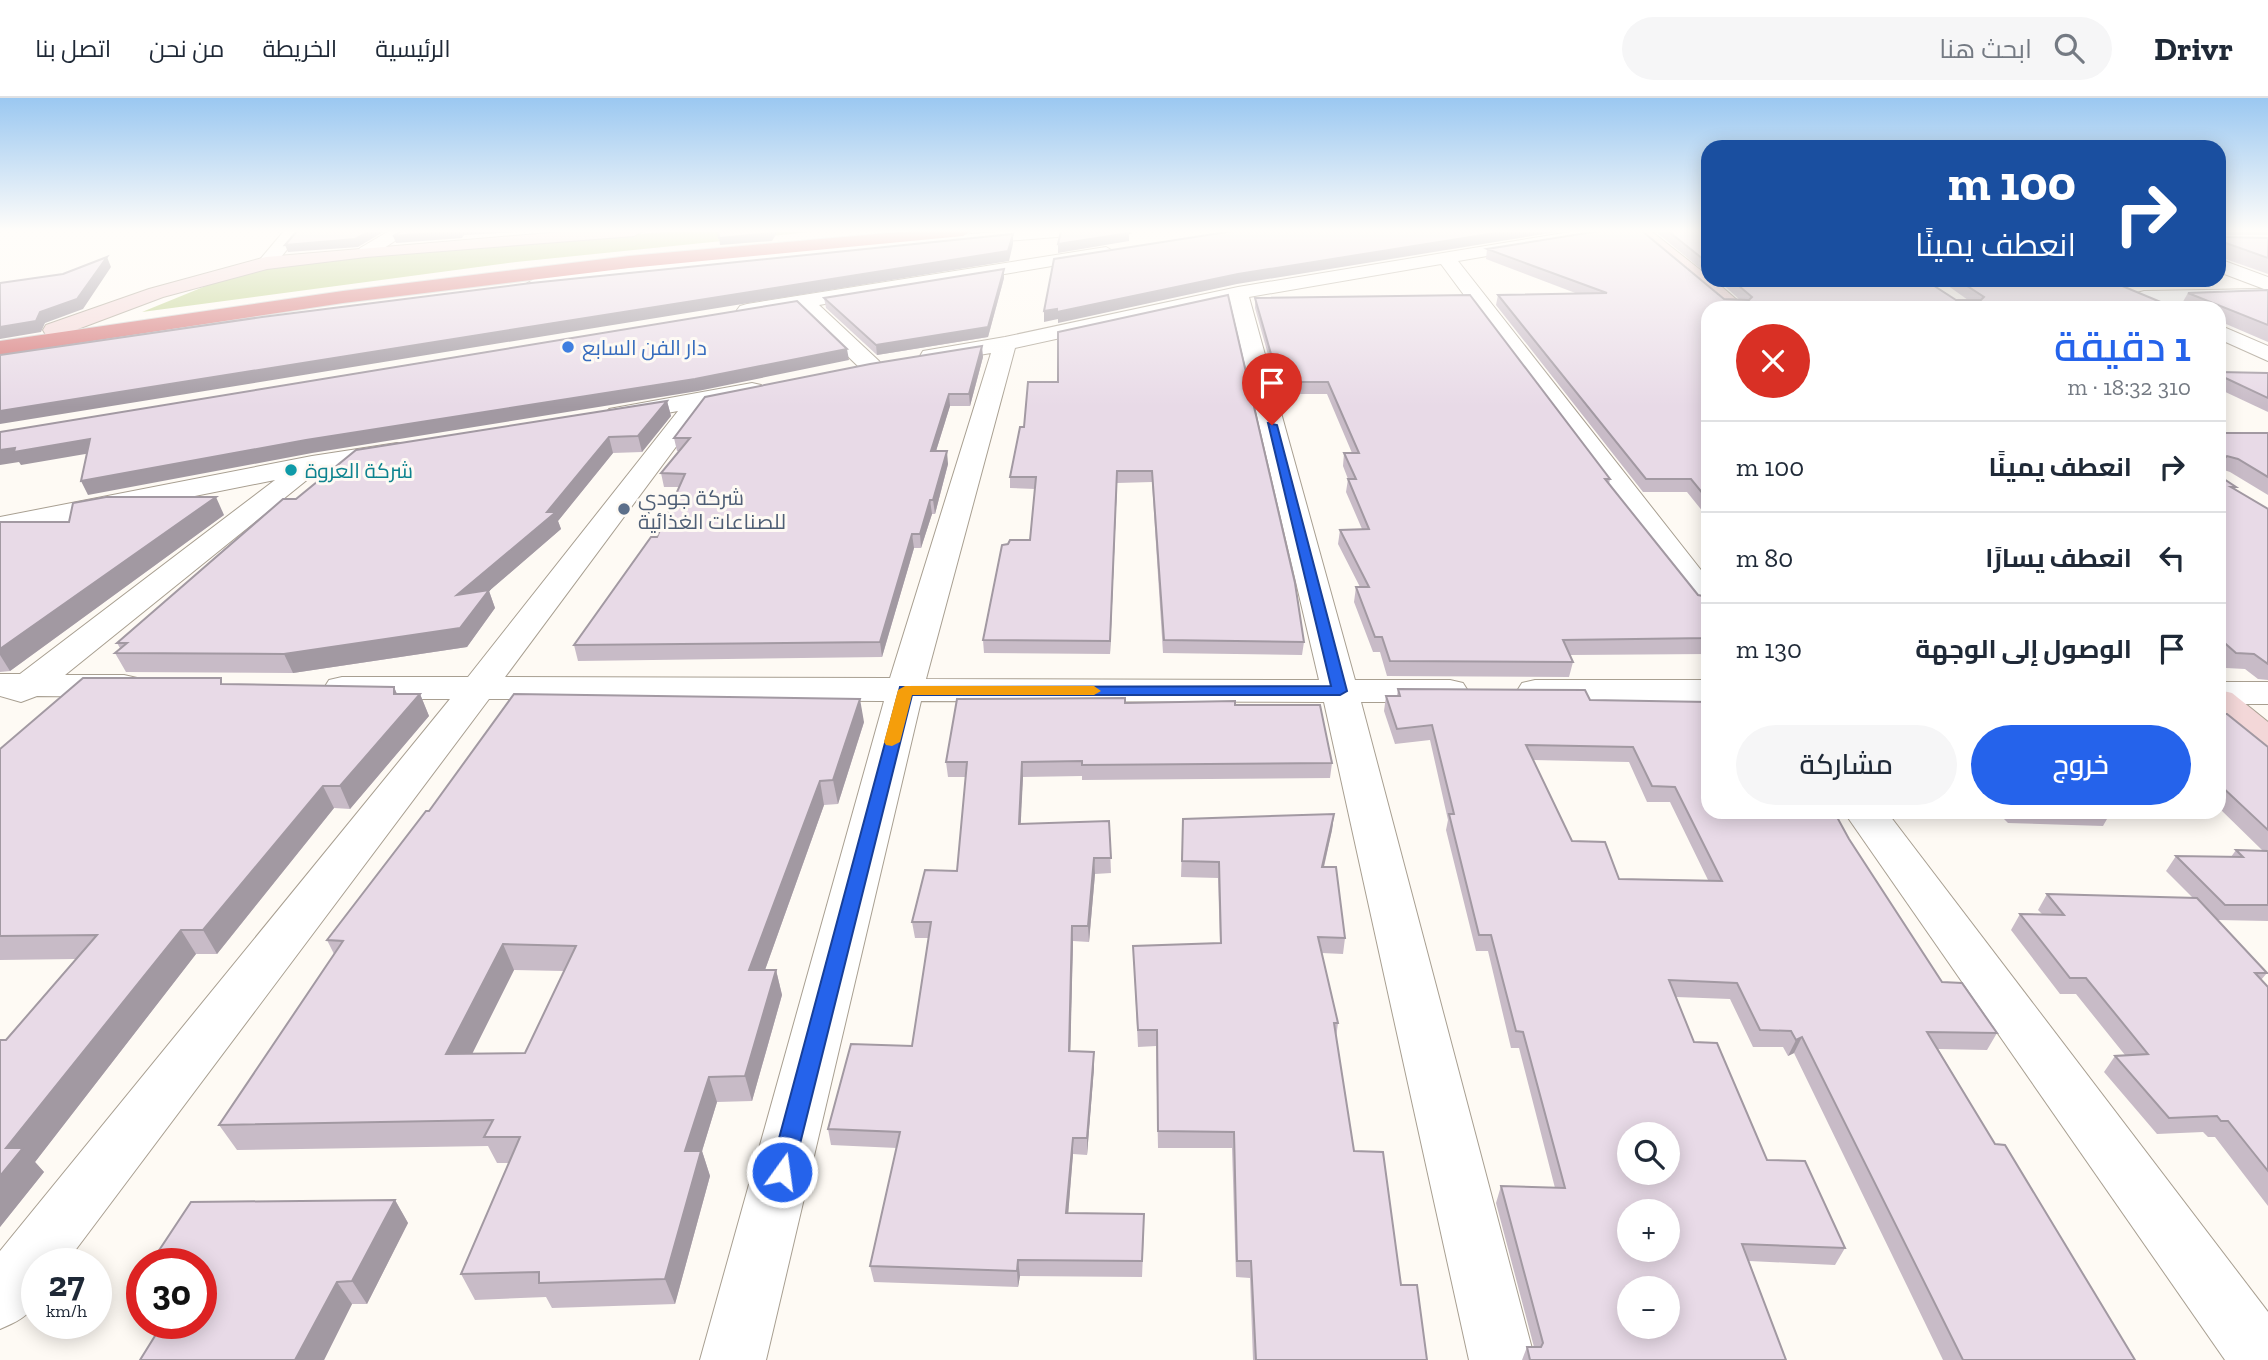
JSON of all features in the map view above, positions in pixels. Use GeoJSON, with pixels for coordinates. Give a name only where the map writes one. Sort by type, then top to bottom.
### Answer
{"type":"FeatureCollection","features":[{"type":"Feature","properties":{"kind":"highway"},"geometry":{"type":"LineString","coordinates":[[0,339],[347,290]]}},
{"type":"Feature","properties":{"kind":"highway"},"geometry":{"type":"LineString","coordinates":[[0,348],[406,290]]}},
{"type":"Feature","properties":{"kind":"main road"},"geometry":{"type":"LineString","coordinates":[[54,330],[167,290]]}},
{"type":"Feature","properties":{"kind":"main road"},"geometry":{"type":"LineString","coordinates":[[1714,290],[1727,301]]}},
{"type":"Feature","properties":{"kind":"main road"},"geometry":{"type":"LineString","coordinates":[[2226,707],[2268,741]]}},
{"type":"Feature","properties":{"kind":"street"},"geometry":{"type":"LineString","coordinates":[[0,358],[218,325],[489,290]]}},
{"type":"Feature","properties":{"kind":"street"},"geometry":{"type":"LineString","coordinates":[[722,314],[872,290]]}},
{"type":"Feature","properties":{"kind":"street"},"geometry":{"type":"LineString","coordinates":[[844,372],[1004,344],[1256,290]]}},
{"type":"Feature","properties":{"kind":"street"},"geometry":{"type":"LineString","coordinates":[[1470,290],[1701,592]]}},
{"type":"Feature","properties":{"kind":"street"},"geometry":{"type":"LineString","coordinates":[[1238,293],[1340,691],[1502,1360]]}},
{"type":"Feature","properties":{"kind":"street"},"geometry":{"type":"LineString","coordinates":[[2152,301],[2136,294],[2268,295]]}},
{"type":"Feature","properties":{"kind":"street"},"geometry":{"type":"LineString","coordinates":[[803,301],[871,366]]}},
{"type":"Feature","properties":{"kind":"street"},"geometry":{"type":"LineString","coordinates":[[2226,334],[2268,354]]}},
{"type":"Feature","properties":{"kind":"street"},"geometry":{"type":"LineString","coordinates":[[733,1360],[905,690],[1004,344]]}},
{"type":"Feature","properties":{"kind":"street"},"geometry":{"type":"LineString","coordinates":[[602,417],[778,385]]}},
{"type":"Feature","properties":{"kind":"street"},"geometry":{"type":"LineString","coordinates":[[0,1299],[478,689],[698,401]]}},
{"type":"Feature","properties":{"kind":"street"},"geometry":{"type":"LineString","coordinates":[[0,526],[312,464],[423,446]]}},
{"type":"Feature","properties":{"kind":"street"},"geometry":{"type":"LineString","coordinates":[[9,693],[312,464]]}},
{"type":"Feature","properties":{"kind":"street"},"geometry":{"type":"LineString","coordinates":[[9,693],[164,687]]}},
{"type":"Feature","properties":{"kind":"street"},"geometry":{"type":"LineString","coordinates":[[314,688],[1701,691]]}},
{"type":"Feature","properties":{"kind":"street"},"geometry":{"type":"LineString","coordinates":[[2226,693],[2268,694]]}},
{"type":"Feature","properties":{"kind":"street"},"geometry":{"type":"LineString","coordinates":[[1870,819],[2264,1360]]}},
{"type":"Feature","properties":{"kind":"green space"},"geometry":{"type":"Polygon","coordinates":[[[196,290],[307,290],[142,312],[196,290]]]}},
{"type":"Feature","properties":{"kind":"building"},"geometry":{"type":"Polygon","coordinates":[[[0,290],[84,290],[77,299],[40,312],[36,321],[0,327],[0,290]]]}},
{"type":"Feature","properties":{"kind":"building"},"geometry":{"type":"Polygon","coordinates":[[[476,290],[763,290],[0,411],[0,355],[262,317],[476,290]]]}},
{"type":"Feature","properties":{"kind":"building"},"geometry":{"type":"Polygon","coordinates":[[[874,290],[998,290],[988,327],[876,345],[824,298],[874,290]]]}},
{"type":"Feature","properties":{"kind":"building"},"geometry":{"type":"Polygon","coordinates":[[[1048,290],[1162,290],[1057,312],[1057,309],[1044,311],[1048,290]]]}},
{"type":"Feature","properties":{"kind":"building"},"geometry":{"type":"Polygon","coordinates":[[[1599,290],[1713,290],[1724,299],[1749,300],[1752,297],[1744,290],[1940,290],[1956,300],[1981,300],[1984,297],[1973,290],[2132,290],[2158,301],[1701,301],[1701,491],[1691,479],[1646,479],[1498,295],[1607,293],[1599,290]]]}},
{"type":"Feature","properties":{"kind":"building"},"geometry":{"type":"Polygon","coordinates":[[[2268,290],[2268,325],[2226,308],[2226,301],[2208,301],[2188,293],[2268,290]]]}},
{"type":"Feature","properties":{"kind":"building"},"geometry":{"type":"Polygon","coordinates":[[[1228,295],[1295,583],[1304,642],[1164,640],[1152,471],[1117,471],[1110,641],[983,640],[1002,545],[1008,544],[1010,540],[1030,540],[1036,477],[1010,477],[1020,427],[1024,427],[1028,382],[1058,382],[1058,332],[1228,295]]]}},
{"type":"Feature","properties":{"kind":"building"},"geometry":{"type":"Polygon","coordinates":[[[1470,295],[1610,479],[1605,479],[1701,596],[1701,638],[1563,640],[1573,662],[1390,661],[1382,637],[1375,637],[1356,587],[1369,587],[1340,530],[1369,529],[1348,479],[1356,479],[1344,453],[1359,453],[1328,382],[1279,382],[1255,298],[1470,295]]]}},
{"type":"Feature","properties":{"kind":"building"},"geometry":{"type":"Polygon","coordinates":[[[797,301],[847,349],[695,379],[306,440],[81,481],[90,439],[14,452],[15,448],[0,450],[0,432],[797,301]]]}},
{"type":"Feature","properties":{"kind":"building"},"geometry":{"type":"Polygon","coordinates":[[[982,346],[969,394],[949,394],[931,451],[947,451],[920,534],[912,534],[880,642],[574,645],[651,537],[657,537],[685,474],[661,473],[690,438],[674,438],[705,397],[870,364],[982,346]]]}},
{"type":"Feature","properties":{"kind":"building"},"geometry":{"type":"Polygon","coordinates":[[[2226,372],[2268,373],[2268,398],[2226,378],[2226,372]]]}},
{"type":"Feature","properties":{"kind":"building"},"geometry":{"type":"Polygon","coordinates":[[[667,401],[638,436],[609,437],[547,512],[556,512],[457,595],[489,590],[460,628],[284,654],[115,653],[127,643],[117,643],[283,499],[296,499],[356,450],[667,401]]]}},
{"type":"Feature","properties":{"kind":"building"},"geometry":{"type":"Polygon","coordinates":[[[2226,433],[2268,433],[2268,477],[2238,459],[2227,456],[2226,433]]]}},
{"type":"Feature","properties":{"kind":"building"},"geometry":{"type":"Polygon","coordinates":[[[2226,480],[2236,487],[2231,487],[2268,509],[2268,664],[2254,654],[2236,653],[2226,644],[2226,480]]]}},
{"type":"Feature","properties":{"kind":"building"},"geometry":{"type":"Polygon","coordinates":[[[106,497],[216,497],[0,649],[0,522],[69,522],[73,503],[106,497]]]}},
{"type":"Feature","properties":{"kind":"building"},"geometry":{"type":"Polygon","coordinates":[[[83,678],[221,678],[221,684],[394,687],[394,694],[420,694],[340,786],[323,786],[203,930],[181,930],[6,1148],[23,1148],[0,1176],[0,1040],[6,1040],[97,935],[0,936],[0,749],[83,678]]]}},
{"type":"Feature","properties":{"kind":"building"},"geometry":{"type":"Polygon","coordinates":[[[1398,689],[1585,690],[1590,700],[1701,702],[1701,819],[1838,819],[1942,982],[1962,983],[1997,1033],[1927,1032],[1995,1144],[2005,1145],[2135,1360],[1963,1360],[1802,1037],[1796,1040],[1791,1031],[1760,1030],[1737,983],[1669,980],[1694,1042],[1717,1043],[1767,1160],[1805,1161],[1845,1248],[1742,1244],[1786,1360],[1530,1360],[1527,1347],[1541,1347],[1543,1343],[1501,1186],[1565,1188],[1523,1032],[1516,1031],[1491,935],[1479,935],[1449,814],[1454,814],[1432,725],[1397,729],[1386,696],[1400,696],[1398,689]],[[1526,745],[1572,841],[1605,842],[1619,879],[1722,881],[1675,787],[1652,786],[1633,747],[1526,745]]]}},
{"type":"Feature","properties":{"kind":"building"},"geometry":{"type":"Polygon","coordinates":[[[514,694],[860,699],[833,780],[820,781],[749,970],[776,970],[745,1076],[709,1077],[685,1151],[701,1151],[665,1279],[539,1283],[539,1272],[461,1274],[520,1137],[484,1137],[493,1120],[219,1125],[343,941],[327,940],[426,811],[429,811],[514,694]],[[503,944],[446,1054],[525,1053],[576,946],[503,944]]]}},
{"type":"Feature","properties":{"kind":"building"},"geometry":{"type":"Polygon","coordinates":[[[1125,698],[1125,703],[1235,701],[1235,705],[1320,705],[1332,763],[1082,765],[1082,761],[1022,762],[1019,824],[1109,821],[1111,858],[1094,858],[1088,926],[1072,926],[1069,1051],[1094,1052],[1087,1138],[1073,1138],[1066,1213],[1144,1214],[1142,1261],[1018,1260],[1017,1271],[870,1266],[900,1132],[828,1129],[851,1044],[912,1046],[931,922],[912,922],[925,870],[957,871],[967,762],[946,762],[957,699],[1125,698]]]}},
{"type":"Feature","properties":{"kind":"building"},"geometry":{"type":"Polygon","coordinates":[[[2226,714],[2268,747],[2268,830],[2226,791],[2226,714]]]}},
{"type":"Feature","properties":{"kind":"building"},"geometry":{"type":"Polygon","coordinates":[[[1334,814],[1322,867],[1336,867],[1345,938],[1318,937],[1338,1023],[1334,1023],[1354,1151],[1383,1152],[1401,1285],[1417,1285],[1427,1360],[1256,1360],[1251,1261],[1237,1261],[1234,1132],[1158,1131],[1157,1030],[1138,1030],[1133,946],[1221,943],[1219,862],[1182,861],[1183,819],[1334,814]]]}},
{"type":"Feature","properties":{"kind":"building"},"geometry":{"type":"Polygon","coordinates":[[[2236,850],[2268,851],[2268,905],[2225,905],[2176,856],[2243,857],[2236,850]]]}},
{"type":"Feature","properties":{"kind":"building"},"geometry":{"type":"Polygon","coordinates":[[[2047,894],[2197,898],[2267,973],[2255,973],[2268,987],[2268,1171],[2228,1121],[2221,1121],[2217,1116],[2169,1118],[2115,1056],[2148,1054],[2086,978],[2070,978],[2020,914],[2064,915],[2047,894]]]}},
{"type":"Feature","properties":{"kind":"building"},"geometry":{"type":"Polygon","coordinates":[[[395,1200],[352,1281],[337,1282],[295,1360],[140,1360],[153,1339],[217,1339],[217,1248],[161,1248],[191,1202],[395,1200]]]}},
{"type":"Feature","properties":{"kind":"slow traffic"},"geometry":{"type":"LineString","coordinates":[[892,742],[905,690],[1094,691]]}},
{"type":"Feature","properties":{"kind":"place","name":"دار الفن السابع"},"geometry":{"type":"Point","coordinates":[568,347]}},
{"type":"Feature","properties":{"kind":"place","name":"شركة العروة"},"geometry":{"type":"Point","coordinates":[291,470]}},
{"type":"Feature","properties":{"kind":"place","name":"شركة جودي للصناعات الغذائية"},"geometry":{"type":"Point","coordinates":[624,509]}},
{"type":"Feature","properties":{"kind":"route"},"geometry":{"type":"LineString","coordinates":[[782,1172],[905,690],[1340,691],[1272,425]]}}]}
